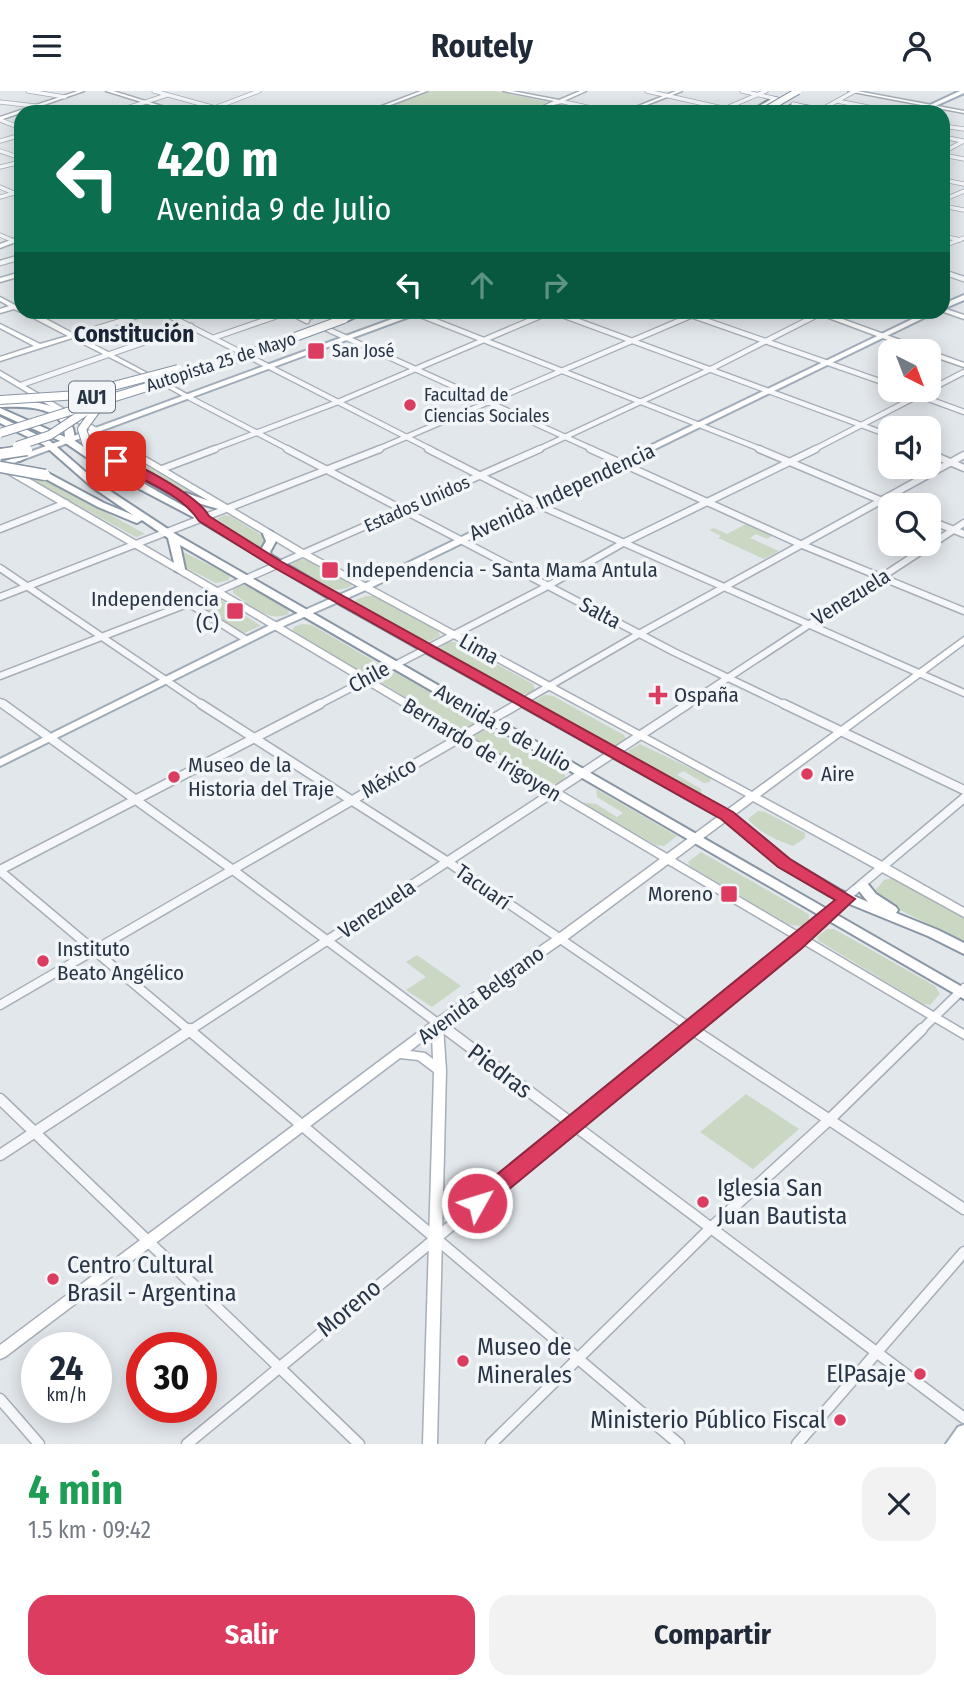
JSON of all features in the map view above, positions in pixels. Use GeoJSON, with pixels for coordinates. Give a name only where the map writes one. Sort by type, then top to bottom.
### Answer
{"type":"FeatureCollection","features":[{"type":"Feature","properties":{"kind":"highway"},"geometry":{"type":"LineString","coordinates":[[769,105],[798,91]]}},
{"type":"Feature","properties":{"kind":"highway"},"geometry":{"type":"LineString","coordinates":[[785,105],[806,93]]}},
{"type":"Feature","properties":{"kind":"highway"},"geometry":{"type":"LineString","coordinates":[[766,105],[776,99]]}},
{"type":"Feature","properties":{"kind":"highway","name":"Autopista 25 de Mayo"},"geometry":{"type":"LineString","coordinates":[[0,427],[322,319]]}},
{"type":"Feature","properties":{"kind":"highway","name":"Autopista 25 de Mayo"},"geometry":{"type":"LineString","coordinates":[[0,433],[167,383],[324,319]]}},
{"type":"Feature","properties":{"kind":"highway"},"geometry":{"type":"LineString","coordinates":[[0,399],[91,392],[185,367]]}},
{"type":"Feature","properties":{"kind":"highway"},"geometry":{"type":"LineString","coordinates":[[0,451],[45,438],[86,411],[167,383]]}},
{"type":"Feature","properties":{"kind":"highway"},"geometry":{"type":"LineString","coordinates":[[127,395],[101,407],[87,419],[82,433],[88,445],[169,489],[199,510],[203,519]]}},
{"type":"Feature","properties":{"kind":"highway"},"geometry":{"type":"LineString","coordinates":[[0,399],[55,411],[68,419],[70,442]]}},
{"type":"Feature","properties":{"kind":"highway"},"geometry":{"type":"LineString","coordinates":[[0,399],[53,414],[60,419],[62,427],[57,436],[45,443],[23,451],[0,451]]}},
{"type":"Feature","properties":{"kind":"highway","name":"Avenida 9 de Julio"},"geometry":{"type":"LineString","coordinates":[[0,411],[70,442],[114,471],[203,519],[278,565],[727,816],[784,863],[847,899],[915,925],[964,949]]}},
{"type":"Feature","properties":{"kind":"highway"},"geometry":{"type":"LineString","coordinates":[[0,420],[52,447]]}},
{"type":"Feature","properties":{"kind":"highway","name":"Avenida 9 de Julio"},"geometry":{"type":"LineString","coordinates":[[52,447],[95,485],[170,535],[963,991]]}},
{"type":"Feature","properties":{"kind":"highway"},"geometry":{"type":"LineString","coordinates":[[0,451],[20,459]]}},
{"type":"Feature","properties":{"kind":"highway"},"geometry":{"type":"LineString","coordinates":[[0,465],[39,467],[138,514]]}},
{"type":"Feature","properties":{"kind":"highway"},"geometry":{"type":"LineString","coordinates":[[0,465],[41,474],[101,505],[170,535],[180,569]]}},
{"type":"Feature","properties":{"kind":"highway"},"geometry":{"type":"LineString","coordinates":[[169,489],[225,508]]}},
{"type":"Feature","properties":{"kind":"highway"},"geometry":{"type":"LineString","coordinates":[[266,558],[265,552],[271,541],[268,534]]}},
{"type":"Feature","properties":{"kind":"highway"},"geometry":{"type":"LineString","coordinates":[[862,886],[881,904],[915,925]]}},
{"type":"Feature","properties":{"kind":"main road"},"geometry":{"type":"LineString","coordinates":[[934,105],[960,91]]}},
{"type":"Feature","properties":{"kind":"main road"},"geometry":{"type":"LineString","coordinates":[[0,465],[70,442],[399,319]]}},
{"type":"Feature","properties":{"kind":"main road","name":"Avenida Independencia"},"geometry":{"type":"LineString","coordinates":[[0,763],[275,626],[365,587],[918,319]]}},
{"type":"Feature","properties":{"kind":"main road"},"geometry":{"type":"LineString","coordinates":[[954,1444],[964,1432]]}},
{"type":"Feature","properties":{"kind":"street"},"geometry":{"type":"LineString","coordinates":[[28,91],[65,97]]}},
{"type":"Feature","properties":{"kind":"street"},"geometry":{"type":"LineString","coordinates":[[41,105],[85,91]]}},
{"type":"Feature","properties":{"kind":"street"},"geometry":{"type":"LineString","coordinates":[[41,105],[85,91]]}},
{"type":"Feature","properties":{"kind":"street"},"geometry":{"type":"LineString","coordinates":[[108,91],[155,105]]}},
{"type":"Feature","properties":{"kind":"street"},"geometry":{"type":"LineString","coordinates":[[154,91],[205,105]]}},
{"type":"Feature","properties":{"kind":"street"},"geometry":{"type":"LineString","coordinates":[[224,105],[259,91]]}},
{"type":"Feature","properties":{"kind":"street"},"geometry":{"type":"LineString","coordinates":[[380,105],[417,91]]}},
{"type":"Feature","properties":{"kind":"street"},"geometry":{"type":"LineString","coordinates":[[387,105],[425,91]]}},
{"type":"Feature","properties":{"kind":"street"},"geometry":{"type":"LineString","coordinates":[[506,91],[575,105]]}},
{"type":"Feature","properties":{"kind":"street"},"geometry":{"type":"LineString","coordinates":[[554,105],[584,91]]}},
{"type":"Feature","properties":{"kind":"street"},"geometry":{"type":"LineString","coordinates":[[552,105],[592,91]]}},
{"type":"Feature","properties":{"kind":"street"},"geometry":{"type":"LineString","coordinates":[[647,91],[707,105]]}},
{"type":"Feature","properties":{"kind":"street"},"geometry":{"type":"LineString","coordinates":[[643,105],[680,91]]}},
{"type":"Feature","properties":{"kind":"street"},"geometry":{"type":"LineString","coordinates":[[742,91],[776,99]]}},
{"type":"Feature","properties":{"kind":"street"},"geometry":{"type":"LineString","coordinates":[[734,105],[766,91]]}},
{"type":"Feature","properties":{"kind":"street"},"geometry":{"type":"LineString","coordinates":[[829,105],[853,91],[927,105]]}},
{"type":"Feature","properties":{"kind":"street"},"geometry":{"type":"LineString","coordinates":[[141,105],[169,95]]}},
{"type":"Feature","properties":{"kind":"street"},"geometry":{"type":"LineString","coordinates":[[836,101],[857,105]]}},
{"type":"Feature","properties":{"kind":"street"},"geometry":{"type":"LineString","coordinates":[[0,102],[28,105]]}},
{"type":"Feature","properties":{"kind":"street"},"geometry":{"type":"LineString","coordinates":[[0,235],[13,241]]}},
{"type":"Feature","properties":{"kind":"street"},"geometry":{"type":"LineString","coordinates":[[0,246],[13,241]]}},
{"type":"Feature","properties":{"kind":"street"},"geometry":{"type":"LineString","coordinates":[[41,319],[148,375]]}},
{"type":"Feature","properties":{"kind":"street"},"geometry":{"type":"LineString","coordinates":[[0,359],[25,348],[40,347],[129,319]]}},
{"type":"Feature","properties":{"kind":"street"},"geometry":{"type":"LineString","coordinates":[[177,319],[536,504],[964,693]]}},
{"type":"Feature","properties":{"kind":"street"},"geometry":{"type":"LineString","coordinates":[[213,338],[267,319]]}},
{"type":"Feature","properties":{"kind":"street"},"geometry":{"type":"LineString","coordinates":[[432,319],[703,425],[878,499]]}},
{"type":"Feature","properties":{"kind":"street"},"geometry":{"type":"LineString","coordinates":[[162,469],[338,402],[535,319]]}},
{"type":"Feature","properties":{"kind":"street"},"geometry":{"type":"LineString","coordinates":[[571,319],[878,430]]}},
{"type":"Feature","properties":{"kind":"street"},"geometry":{"type":"LineString","coordinates":[[0,597],[135,544],[170,535],[225,508],[328,471],[685,319]]}},
{"type":"Feature","properties":{"kind":"street"},"geometry":{"type":"LineString","coordinates":[[701,319],[878,380]]}},
{"type":"Feature","properties":{"kind":"street","name":"Estados Unidos"},"geometry":{"type":"LineString","coordinates":[[0,676],[218,591],[480,477],[711,369],[807,319]]}},
{"type":"Feature","properties":{"kind":"street"},"geometry":{"type":"LineString","coordinates":[[838,319],[891,339]]}},
{"type":"Feature","properties":{"kind":"street"},"geometry":{"type":"LineString","coordinates":[[21,385],[191,326]]}},
{"type":"Feature","properties":{"kind":"street"},"geometry":{"type":"LineString","coordinates":[[0,329],[40,347]]}},
{"type":"Feature","properties":{"kind":"street"},"geometry":{"type":"LineString","coordinates":[[0,329],[25,348]]}},
{"type":"Feature","properties":{"kind":"street"},"geometry":{"type":"LineString","coordinates":[[327,330],[800,544],[964,611]]}},
{"type":"Feature","properties":{"kind":"street"},"geometry":{"type":"LineString","coordinates":[[942,357],[964,365]]}},
{"type":"Feature","properties":{"kind":"street","name":"Chile"},"geometry":{"type":"LineString","coordinates":[[942,384],[964,372]]}},
{"type":"Feature","properties":{"kind":"street","name":"Lima"},"geometry":{"type":"LineString","coordinates":[[0,373],[68,419],[162,469],[268,534],[884,867],[964,913]]}},
{"type":"Feature","properties":{"kind":"street","name":"Salta"},"geometry":{"type":"LineString","coordinates":[[167,383],[190,398],[639,634],[964,790]]}},
{"type":"Feature","properties":{"kind":"street","name":"Chile"},"geometry":{"type":"LineString","coordinates":[[0,870],[549,585],[623,543],[907,403]]}},
{"type":"Feature","properties":{"kind":"street"},"geometry":{"type":"LineString","coordinates":[[939,403],[964,412]]}},
{"type":"Feature","properties":{"kind":"street","name":"México"},"geometry":{"type":"LineString","coordinates":[[893,493],[964,455]]}},
{"type":"Feature","properties":{"kind":"street"},"geometry":{"type":"LineString","coordinates":[[941,458],[964,468]]}},
{"type":"Feature","properties":{"kind":"street","name":"Bernardo de Irigoyen"},"geometry":{"type":"LineString","coordinates":[[0,465],[218,591],[460,738],[964,1035]]}},
{"type":"Feature","properties":{"kind":"street","name":"México"},"geometry":{"type":"LineString","coordinates":[[0,1005],[639,634],[878,501]]}},
{"type":"Feature","properties":{"kind":"street"},"geometry":{"type":"LineString","coordinates":[[0,529],[66,503]]}},
{"type":"Feature","properties":{"kind":"street","name":"Venezuela"},"geometry":{"type":"LineString","coordinates":[[0,1155],[964,523]]}},
{"type":"Feature","properties":{"kind":"street"},"geometry":{"type":"LineString","coordinates":[[941,524],[964,534]]}},
{"type":"Feature","properties":{"kind":"street","name":"Tacuarí"},"geometry":{"type":"LineString","coordinates":[[0,568],[165,681],[448,862],[690,1028],[964,1209]]}},
{"type":"Feature","properties":{"kind":"street"},"geometry":{"type":"LineString","coordinates":[[188,603],[247,640]]}},
{"type":"Feature","properties":{"kind":"street","name":"Avenida Belgrano"},"geometry":{"type":"LineString","coordinates":[[0,1353],[438,1024],[696,839],[964,640]]}},
{"type":"Feature","properties":{"kind":"street","name":"Piedras"},"geometry":{"type":"LineString","coordinates":[[0,702],[233,870],[964,1417]]}},
{"type":"Feature","properties":{"kind":"street","name":"Moreno"},"geometry":{"type":"LineString","coordinates":[[187,1444],[801,938],[964,798]]}},
{"type":"Feature","properties":{"kind":"street"},"geometry":{"type":"LineString","coordinates":[[0,870],[679,1444]]}},
{"type":"Feature","properties":{"kind":"street"},"geometry":{"type":"LineString","coordinates":[[491,1444],[710,1229],[830,1119],[963,991]]}},
{"type":"Feature","properties":{"kind":"street"},"geometry":{"type":"LineString","coordinates":[[430,1444],[440,1070],[438,1024]]}},
{"type":"Feature","properties":{"kind":"street"},"geometry":{"type":"LineString","coordinates":[[400,1054],[421,1056],[440,1070]]}},
{"type":"Feature","properties":{"kind":"street"},"geometry":{"type":"LineString","coordinates":[[0,1099],[359,1444]]}},
{"type":"Feature","properties":{"kind":"street"},"geometry":{"type":"LineString","coordinates":[[797,1444],[964,1252]]}},
{"type":"Feature","properties":{"kind":"street"},"geometry":{"type":"LineString","coordinates":[[0,1399],[39,1444]]}},
{"type":"Feature","properties":{"kind":"green space"},"geometry":{"type":"Polygon","coordinates":[[[428,91],[495,91],[548,102],[541,105],[391,105],[428,91]]]}},
{"type":"Feature","properties":{"kind":"green space"},"geometry":{"type":"Polygon","coordinates":[[[100,440],[210,502],[179,490],[96,449],[88,441],[100,440]]]}},
{"type":"Feature","properties":{"kind":"green space"},"geometry":{"type":"Polygon","coordinates":[[[15,471],[43,477],[145,534],[136,537],[15,471]]]}},
{"type":"Feature","properties":{"kind":"green space"},"geometry":{"type":"Polygon","coordinates":[[[224,515],[266,538],[261,549],[217,519],[224,515]]]}},
{"type":"Feature","properties":{"kind":"green space"},"geometry":{"type":"Polygon","coordinates":[[[748,523],[774,535],[767,539],[756,534],[750,538],[779,551],[764,559],[718,538],[721,536],[709,530],[714,528],[727,534],[748,523]]]}},
{"type":"Feature","properties":{"kind":"green space"},"geometry":{"type":"Polygon","coordinates":[[[179,550],[230,575],[229,580],[216,583],[181,565],[179,550]]]}},
{"type":"Feature","properties":{"kind":"green space"},"geometry":{"type":"Polygon","coordinates":[[[300,559],[309,560],[352,585],[338,590],[323,585],[294,568],[292,563],[300,559]]]}},
{"type":"Feature","properties":{"kind":"green space"},"geometry":{"type":"Polygon","coordinates":[[[242,585],[249,586],[288,609],[289,614],[274,616],[253,607],[233,593],[233,589],[242,585]]]}},
{"type":"Feature","properties":{"kind":"green space"},"geometry":{"type":"Polygon","coordinates":[[[213,595],[261,626],[242,634],[194,604],[213,595]]]}},
{"type":"Feature","properties":{"kind":"green space"},"geometry":{"type":"Polygon","coordinates":[[[374,596],[438,631],[440,636],[430,641],[421,640],[356,605],[355,600],[374,596]]]}},
{"type":"Feature","properties":{"kind":"green space"},"geometry":{"type":"Polygon","coordinates":[[[312,625],[379,664],[378,668],[364,673],[292,632],[294,627],[312,625]]]}},
{"type":"Feature","properties":{"kind":"green space"},"geometry":{"type":"Polygon","coordinates":[[[448,642],[455,642],[533,684],[535,690],[519,694],[489,681],[439,649],[448,642]]]}},
{"type":"Feature","properties":{"kind":"green space"},"geometry":{"type":"Polygon","coordinates":[[[395,672],[473,718],[475,724],[465,730],[455,728],[377,680],[395,672]]]}},
{"type":"Feature","properties":{"kind":"green space"},"geometry":{"type":"Polygon","coordinates":[[[545,695],[553,696],[624,735],[626,740],[619,745],[610,745],[538,705],[535,701],[545,695]]]}},
{"type":"Feature","properties":{"kind":"green space"},"geometry":{"type":"Polygon","coordinates":[[[484,730],[493,731],[564,772],[566,779],[559,784],[546,783],[476,741],[474,735],[484,730]]]}},
{"type":"Feature","properties":{"kind":"green space"},"geometry":{"type":"Polygon","coordinates":[[[640,744],[711,778],[710,782],[704,783],[683,771],[677,775],[701,789],[702,796],[631,756],[628,751],[640,744]]]}},
{"type":"Feature","properties":{"kind":"green space"},"geometry":{"type":"Polygon","coordinates":[[[596,789],[677,836],[664,846],[656,845],[579,802],[596,804],[617,817],[623,813],[597,797],[596,789]]]}},
{"type":"Feature","properties":{"kind":"green space"},"geometry":{"type":"Polygon","coordinates":[[[758,811],[805,833],[805,838],[793,846],[769,835],[748,819],[758,811]]]}},
{"type":"Feature","properties":{"kind":"green space"},"geometry":{"type":"Polygon","coordinates":[[[701,852],[805,912],[809,915],[809,921],[802,926],[790,925],[690,866],[688,862],[701,852]]]}},
{"type":"Feature","properties":{"kind":"green space"},"geometry":{"type":"Polygon","coordinates":[[[893,878],[964,917],[964,942],[884,902],[873,893],[884,880],[893,878]]]}},
{"type":"Feature","properties":{"kind":"green space"},"geometry":{"type":"Polygon","coordinates":[[[827,929],[834,929],[935,986],[940,994],[930,1005],[923,1004],[819,941],[817,937],[827,929]]]}},
{"type":"Feature","properties":{"kind":"green space"},"geometry":{"type":"Polygon","coordinates":[[[417,955],[461,986],[432,1007],[406,990],[426,977],[406,962],[417,955]]]}},
{"type":"Feature","properties":{"kind":"green space"},"geometry":{"type":"Polygon","coordinates":[[[746,1094],[799,1129],[753,1169],[700,1132],[746,1094]]]}},
{"type":"Feature","properties":{"kind":"place","name":"San José"},"geometry":{"type":"Point","coordinates":[316,351]}},
{"type":"Feature","properties":{"kind":"place","name":"Facultad de Ciencias Sociales"},"geometry":{"type":"Point","coordinates":[410,405]}},
{"type":"Feature","properties":{"kind":"place","name":"Independencia - Santa Mama Antula"},"geometry":{"type":"Point","coordinates":[330,570]}},
{"type":"Feature","properties":{"kind":"place","name":"Independencia (C)"},"geometry":{"type":"Point","coordinates":[235,611]}},
{"type":"Feature","properties":{"kind":"place","name":"Ospaña"},"geometry":{"type":"Point","coordinates":[658,695]}},
{"type":"Feature","properties":{"kind":"place","name":"Aire"},"geometry":{"type":"Point","coordinates":[807,774]}},
{"type":"Feature","properties":{"kind":"place","name":"Museo de la Historia del Traje"},"geometry":{"type":"Point","coordinates":[174,777]}},
{"type":"Feature","properties":{"kind":"place","name":"Moreno"},"geometry":{"type":"Point","coordinates":[729,894]}},
{"type":"Feature","properties":{"kind":"place","name":"Instituto Beato Angélico"},"geometry":{"type":"Point","coordinates":[43,961]}},
{"type":"Feature","properties":{"kind":"place","name":"Iglesia San Juan Bautista"},"geometry":{"type":"Point","coordinates":[703,1202]}},
{"type":"Feature","properties":{"kind":"place","name":"Centro Cultural Brasil - Argentina"},"geometry":{"type":"Point","coordinates":[53,1279]}},
{"type":"Feature","properties":{"kind":"place","name":"Museo de Minerales"},"geometry":{"type":"Point","coordinates":[463,1361]}},
{"type":"Feature","properties":{"kind":"place","name":"ElPasaje"},"geometry":{"type":"Point","coordinates":[920,1374]}},
{"type":"Feature","properties":{"kind":"place","name":"Ministerio Público Fiscal"},"geometry":{"type":"Point","coordinates":[840,1420]}},
{"type":"Feature","properties":{"kind":"district","name":"Constitución"},"geometry":{"type":"Point","coordinates":[134,334]}},
{"type":"Feature","properties":{"kind":"route"},"geometry":{"type":"LineString","coordinates":[[116,461],[169,489],[199,510],[203,519],[278,565],[727,816],[784,863],[847,899],[477,1203]]}}]}
